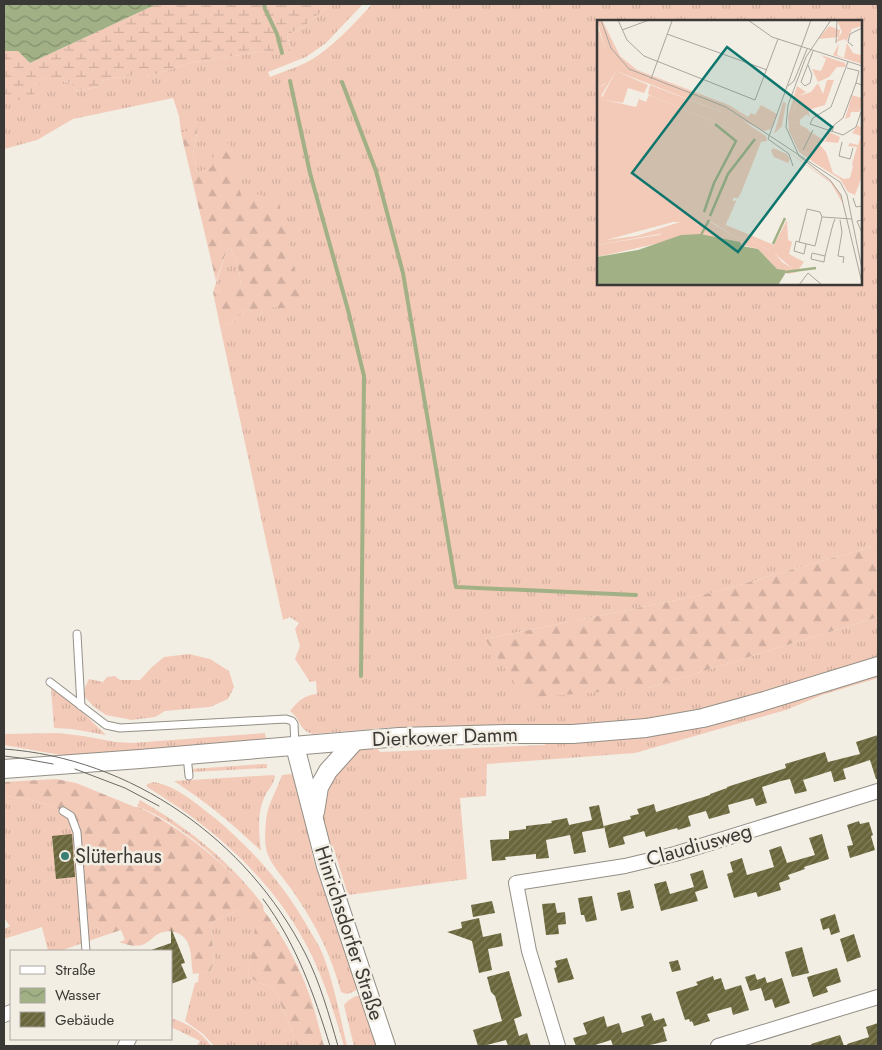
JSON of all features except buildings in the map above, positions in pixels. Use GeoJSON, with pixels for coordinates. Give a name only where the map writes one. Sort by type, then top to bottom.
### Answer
{"type":"FeatureCollection","features":[{"type":"Feature","properties":{"kind":"street","name":"Dierkower Damm"},"geometry":{"type":"LineString","coordinates":[[4,769],[399,737],[573,734],[646,728],[703,718],[878,666]]}},
{"type":"Feature","properties":{"kind":"street","name":"Hinrichsdorfer Straße"},"geometry":{"type":"LineString","coordinates":[[314,820],[319,787],[333,764],[355,740]]}},
{"type":"Feature","properties":{"kind":"street","name":"Hinrichsdorfer Straße"},"geometry":{"type":"LineString","coordinates":[[296,746],[326,866],[386,1046]]}},
{"type":"Feature","properties":{"kind":"street","name":"Claudiusweg"},"geometry":{"type":"LineString","coordinates":[[558,1046],[529,951],[516,883],[615,868],[675,854],[878,792]]}},
{"type":"Feature","properties":{"kind":"street"},"geometry":{"type":"LineString","coordinates":[[718,1046],[878,997]]}},
{"type":"Feature","properties":{"kind":"lane"},"geometry":{"type":"LineString","coordinates":[[77,634],[81,706]]}},
{"type":"Feature","properties":{"kind":"lane"},"geometry":{"type":"LineString","coordinates":[[50,682],[106,725],[120,728],[286,719],[292,720],[294,724],[296,746]]}},
{"type":"Feature","properties":{"kind":"lane"},"geometry":{"type":"LineString","coordinates":[[187,755],[189,776]]}},
{"type":"Feature","properties":{"kind":"lane"},"geometry":{"type":"LineString","coordinates":[[63,810],[72,816],[77,832],[86,950]]}},
{"type":"Feature","properties":{"kind":"green space"},"geometry":{"type":"Polygon","coordinates":[[[157,4],[325,4],[326,8],[304,26],[287,35],[291,51],[274,55],[265,51],[190,63],[148,77],[146,75],[135,75],[104,80],[98,87],[74,91],[72,83],[66,81],[56,84],[47,77],[36,85],[33,100],[4,100],[4,51],[18,51],[30,63],[157,4]]]}},
{"type":"Feature","properties":{"kind":"green space"},"geometry":{"type":"Polygon","coordinates":[[[325,4],[363,4],[326,43],[306,57],[268,72],[270,77],[315,58],[348,30],[372,4],[878,4],[878,545],[711,593],[485,639],[648,688],[878,617],[878,678],[822,695],[786,710],[635,753],[487,764],[486,796],[460,798],[467,879],[348,895],[333,846],[327,847],[319,808],[326,779],[359,749],[376,746],[380,752],[545,745],[544,728],[396,727],[313,734],[302,727],[290,711],[302,699],[317,694],[316,681],[310,682],[295,659],[300,646],[295,629],[299,623],[290,617],[283,620],[221,331],[249,308],[254,319],[271,307],[243,204],[212,168],[198,172],[193,154],[198,128],[181,133],[179,116],[173,98],[73,119],[37,140],[4,149],[4,100],[36,85],[47,77],[72,83],[75,91],[98,87],[104,80],[135,75],[146,75],[148,77],[190,63],[265,51],[285,52],[291,50],[287,35],[304,26],[326,8],[325,4]]]}},
{"type":"Feature","properties":{"kind":"green space"},"geometry":{"type":"Polygon","coordinates":[[[198,127],[193,154],[198,172],[212,167],[215,146],[230,143],[243,204],[259,194],[279,203],[301,296],[290,309],[271,307],[254,320],[249,308],[221,331],[213,292],[241,286],[239,270],[229,244],[216,281],[181,133],[198,127]]]}},
{"type":"Feature","properties":{"kind":"green space"},"geometry":{"type":"Polygon","coordinates":[[[229,244],[239,270],[241,287],[213,292],[229,244]]]}},
{"type":"Feature","properties":{"kind":"green space"},"geometry":{"type":"Polygon","coordinates":[[[878,545],[878,617],[648,688],[525,698],[485,639],[711,593],[878,545]]]}},
{"type":"Feature","properties":{"kind":"green space"},"geometry":{"type":"Polygon","coordinates":[[[189,654],[210,659],[229,671],[234,687],[228,699],[210,707],[165,711],[155,717],[132,720],[106,715],[93,706],[84,696],[85,687],[89,679],[103,682],[107,677],[115,676],[120,680],[140,680],[164,657],[189,654]]]}},
{"type":"Feature","properties":{"kind":"green space"},"geometry":{"type":"Polygon","coordinates":[[[51,688],[77,707],[106,735],[54,728],[51,688]]]}},
{"type":"Feature","properties":{"kind":"green space"},"geometry":{"type":"Polygon","coordinates":[[[58,733],[132,743],[265,733],[266,740],[66,756],[4,745],[4,734],[58,733]]]}},
{"type":"Feature","properties":{"kind":"green space"},"geometry":{"type":"Polygon","coordinates":[[[267,764],[267,768],[193,772],[191,769],[267,764]]]}},
{"type":"Feature","properties":{"kind":"green space"},"geometry":{"type":"Polygon","coordinates":[[[292,774],[300,794],[313,858],[337,931],[360,986],[354,992],[341,992],[333,966],[317,930],[293,891],[273,865],[267,851],[265,834],[268,809],[282,775],[292,774]]]}},
{"type":"Feature","properties":{"kind":"green space"},"geometry":{"type":"Polygon","coordinates":[[[275,776],[272,785],[264,798],[259,817],[261,851],[219,814],[174,781],[275,776]]]}},
{"type":"Feature","properties":{"kind":"green space"},"geometry":{"type":"Polygon","coordinates":[[[56,779],[76,783],[139,807],[193,841],[241,883],[280,934],[295,961],[315,1012],[324,1046],[296,1046],[295,1038],[274,988],[257,982],[248,976],[255,928],[244,908],[215,920],[211,926],[214,962],[210,972],[193,974],[191,954],[188,943],[183,936],[167,931],[158,934],[139,946],[131,945],[119,942],[125,940],[121,930],[106,935],[83,917],[73,819],[58,809],[40,803],[4,796],[4,782],[56,779]]]}},
{"type":"Feature","properties":{"kind":"green space"},"geometry":{"type":"Polygon","coordinates":[[[154,782],[179,792],[216,819],[256,857],[291,899],[323,955],[334,989],[347,1046],[344,1046],[326,989],[312,956],[298,929],[281,905],[262,881],[220,839],[197,820],[147,787],[147,784],[154,782]]]}},
{"type":"Feature","properties":{"kind":"green space"},"geometry":{"type":"Polygon","coordinates":[[[4,796],[22,798],[58,809],[73,819],[83,917],[106,935],[63,950],[48,950],[42,927],[4,939],[4,929],[10,926],[4,918],[4,796]]]}},
{"type":"Feature","properties":{"kind":"green space"},"geometry":{"type":"Polygon","coordinates":[[[140,800],[175,822],[222,859],[263,905],[264,911],[210,853],[175,826],[137,806],[140,800]]]}},
{"type":"Feature","properties":{"kind":"green space"},"geometry":{"type":"Polygon","coordinates":[[[244,908],[256,928],[248,976],[257,982],[274,988],[295,1038],[296,1046],[214,1046],[203,1034],[185,1021],[195,983],[198,982],[199,973],[210,972],[214,962],[211,926],[215,920],[244,908]]]}},
{"type":"Feature","properties":{"kind":"green space"},"geometry":{"type":"Polygon","coordinates":[[[356,996],[361,996],[380,1046],[354,1046],[344,1005],[356,996]]]}},
{"type":"Feature","properties":{"kind":"green space"},"geometry":{"type":"Polygon","coordinates":[[[172,1018],[194,1029],[211,1046],[197,1046],[200,1041],[172,1027],[172,1018]]]}},
{"type":"Feature","properties":{"kind":"water"},"geometry":{"type":"Polygon","coordinates":[[[4,4],[157,4],[30,63],[18,51],[4,51],[4,4]]]}},
{"type":"Feature","properties":{"kind":"waterway"},"geometry":{"type":"LineString","coordinates":[[264,4],[277,34],[282,53]]}},
{"type":"Feature","properties":{"kind":"waterway"},"geometry":{"type":"LineString","coordinates":[[290,81],[310,173],[348,310],[364,376],[361,676]]}},
{"type":"Feature","properties":{"kind":"waterway"},"geometry":{"type":"LineString","coordinates":[[342,82],[376,171],[403,273],[456,587],[636,595]]}},
{"type":"Feature","properties":{"kind":"tram line"},"geometry":{"type":"LineString","coordinates":[[4,749],[51,756],[97,769],[140,788],[181,812],[218,841],[252,875],[281,912],[305,953],[320,987],[338,1046]]}},
{"type":"Feature","properties":{"kind":"tram line"},"geometry":{"type":"LineString","coordinates":[[4,756],[53,764]]}},
{"type":"Feature","properties":{"kind":"tram line"},"geometry":{"type":"LineString","coordinates":[[75,769],[125,788],[159,806]]}},
{"type":"Feature","properties":{"kind":"tram line"},"geometry":{"type":"LineString","coordinates":[[263,899],[285,933],[303,970],[330,1046]]}},
{"type":"Feature","properties":{"kind":"place","name":"Slüterhaus"},"geometry":{"type":"Point","coordinates":[65,856]}}]}
